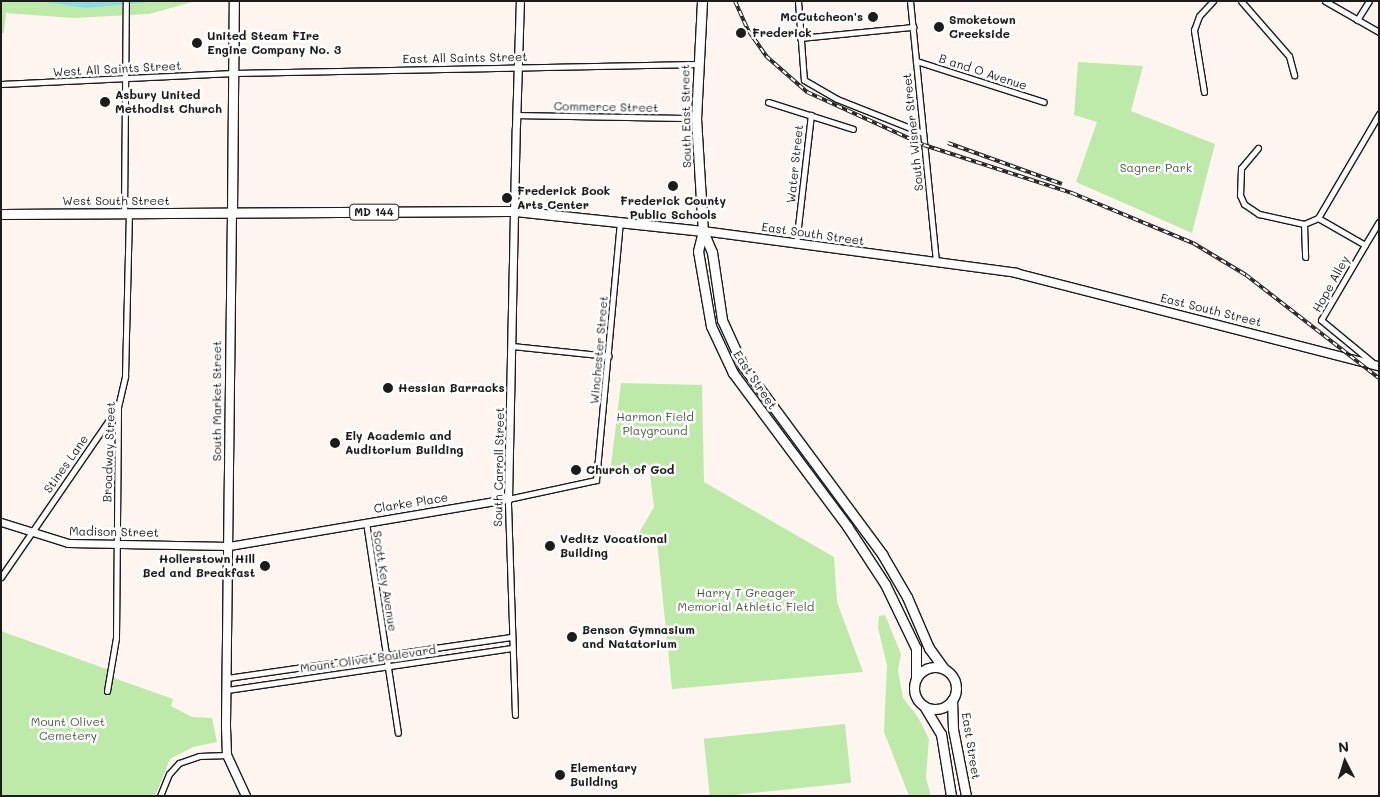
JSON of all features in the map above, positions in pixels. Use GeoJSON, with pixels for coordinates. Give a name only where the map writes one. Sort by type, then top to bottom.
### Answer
{"type":"FeatureCollection","features":[{"type":"Feature","properties":{"kind":"main road","name":"South Market Street"},"geometry":{"type":"LineString","coordinates":[[234,1],[227,755],[246,796]]}},
{"type":"Feature","properties":{"kind":"main road","name":"South East Street"},"geometry":{"type":"LineString","coordinates":[[702,1],[697,64],[696,118],[703,231]]}},
{"type":"Feature","properties":{"kind":"main road","name":"East South Street"},"geometry":{"type":"LineString","coordinates":[[232,212],[515,211],[703,231],[936,262],[1016,273],[1377,366]]}},
{"type":"Feature","properties":{"kind":"main road","name":"West South Street"},"geometry":{"type":"LineString","coordinates":[[1,214],[232,212]]}},
{"type":"Feature","properties":{"kind":"main road","name":"East Street"},"geometry":{"type":"LineString","coordinates":[[703,231],[712,252],[722,320],[743,366],[882,554],[907,597],[929,648],[944,669]]}},
{"type":"Feature","properties":{"kind":"main road","name":"East Street"},"geometry":{"type":"LineString","coordinates":[[703,231],[698,251],[701,280],[711,326],[721,350],[750,397],[847,526],[885,584],[916,648],[916,679]]}},
{"type":"Feature","properties":{"kind":"main road"},"geometry":{"type":"LineString","coordinates":[[924,706],[942,708],[952,700],[956,685],[944,669],[926,669],[916,679],[915,695],[924,706],[939,724],[951,796]]}},
{"type":"Feature","properties":{"kind":"main road","name":"East Street"},"geometry":{"type":"LineString","coordinates":[[952,700],[952,729],[966,796]]}},
{"type":"Feature","properties":{"kind":"street","name":"Broadway Street"},"geometry":{"type":"LineString","coordinates":[[107,691],[116,638],[118,407],[125,376],[127,213],[126,1]]}},
{"type":"Feature","properties":{"kind":"street","name":"South Carroll Street"},"geometry":{"type":"LineString","coordinates":[[515,715],[508,499],[520,1]]}},
{"type":"Feature","properties":{"kind":"street"},"geometry":{"type":"LineString","coordinates":[[798,1],[804,80],[809,84],[923,133]]}},
{"type":"Feature","properties":{"kind":"street","name":"South Wisner Street"},"geometry":{"type":"LineString","coordinates":[[910,1],[936,262]]}},
{"type":"Feature","properties":{"kind":"street"},"geometry":{"type":"LineString","coordinates":[[1204,92],[1194,30],[1199,16],[1213,1]]}},
{"type":"Feature","properties":{"kind":"street"},"geometry":{"type":"LineString","coordinates":[[1241,1],[1289,56],[1294,75]]}},
{"type":"Feature","properties":{"kind":"street"},"geometry":{"type":"LineString","coordinates":[[1325,1],[1379,32]]}},
{"type":"Feature","properties":{"kind":"street"},"geometry":{"type":"LineString","coordinates":[[1357,20],[1368,1]]}},
{"type":"Feature","properties":{"kind":"street"},"geometry":{"type":"LineString","coordinates":[[800,38],[913,27]]}},
{"type":"Feature","properties":{"kind":"street","name":"B and O Avenue"},"geometry":{"type":"LineString","coordinates":[[916,61],[1044,102]]}},
{"type":"Feature","properties":{"kind":"street","name":"East All Saints Street"},"geometry":{"type":"LineString","coordinates":[[234,74],[697,64]]}},
{"type":"Feature","properties":{"kind":"street","name":"West All Saints Street"},"geometry":{"type":"LineString","coordinates":[[1,84],[234,74]]}},
{"type":"Feature","properties":{"kind":"street"},"geometry":{"type":"LineString","coordinates":[[768,102],[854,130]]}},
{"type":"Feature","properties":{"kind":"street"},"geometry":{"type":"LineString","coordinates":[[1258,148],[1241,168],[1240,195],[1244,204],[1259,214],[1304,224],[1318,218],[1379,114]]}},
{"type":"Feature","properties":{"kind":"street","name":"Commerce Street"},"geometry":{"type":"LineString","coordinates":[[516,115],[696,118]]}},
{"type":"Feature","properties":{"kind":"street","name":"Water Street"},"geometry":{"type":"LineString","coordinates":[[796,244],[811,116]]}},
{"type":"Feature","properties":{"kind":"street"},"geometry":{"type":"LineString","coordinates":[[1318,218],[1365,245],[1379,222]]}},
{"type":"Feature","properties":{"kind":"street","name":"Winchester Street"},"geometry":{"type":"LineString","coordinates":[[596,480],[620,221]]}},
{"type":"Feature","properties":{"kind":"street"},"geometry":{"type":"LineString","coordinates":[[1304,224],[1305,257]]}},
{"type":"Feature","properties":{"kind":"street","name":"Hope Alley"},"geometry":{"type":"LineString","coordinates":[[1365,245],[1321,320],[1377,366]]}},
{"type":"Feature","properties":{"kind":"street"},"geometry":{"type":"LineString","coordinates":[[512,346],[608,356]]}},
{"type":"Feature","properties":{"kind":"street","name":"Stines Lane"},"geometry":{"type":"LineString","coordinates":[[1,577],[118,407]]}},
{"type":"Feature","properties":{"kind":"street","name":"Clarke Place"},"geometry":{"type":"LineString","coordinates":[[229,546],[366,521],[508,499],[596,480]]}},
{"type":"Feature","properties":{"kind":"street","name":"Scott Key Avenue"},"geometry":{"type":"LineString","coordinates":[[366,521],[398,733]]}},
{"type":"Feature","properties":{"kind":"street","name":"Madison Street"},"geometry":{"type":"LineString","coordinates":[[1,522],[30,533],[68,543],[229,546]]}},
{"type":"Feature","properties":{"kind":"street","name":"Mount Olivet Boulevard"},"geometry":{"type":"LineString","coordinates":[[227,678],[511,637]]}},
{"type":"Feature","properties":{"kind":"street","name":"Mount Olivet Boulevard"},"geometry":{"type":"LineString","coordinates":[[227,690],[512,648]]}},
{"type":"Feature","properties":{"kind":"street"},"geometry":{"type":"LineString","coordinates":[[160,796],[169,774],[179,763],[199,756],[227,755]]}},
{"type":"Feature","properties":{"kind":"green space"},"geometry":{"type":"Polygon","coordinates":[[[1,1],[196,1],[149,14],[73,18],[6,13],[4,33],[1,34],[1,1]]]}},
{"type":"Feature","properties":{"kind":"green space","name":"Sagner Park"},"geometry":{"type":"Polygon","coordinates":[[[1078,62],[1143,66],[1131,111],[1215,144],[1192,233],[1076,182],[1097,122],[1074,115],[1078,62]]]}},
{"type":"Feature","properties":{"kind":"green space","name":"Harry T Greager Memorial Athletic Field"},"geometry":{"type":"Polygon","coordinates":[[[621,383],[702,385],[704,482],[834,557],[837,602],[863,672],[672,689],[657,542],[639,533],[654,507],[649,466],[610,473],[621,383]]]}},
{"type":"Feature","properties":{"kind":"green space"},"geometry":{"type":"Polygon","coordinates":[[[885,615],[901,654],[898,670],[903,698],[918,717],[929,739],[926,778],[931,796],[909,796],[884,732],[887,665],[878,628],[879,616],[885,615]]]}},
{"type":"Feature","properties":{"kind":"green space","name":"Mount Olivet Cemetery"},"geometry":{"type":"Polygon","coordinates":[[[1,631],[109,670],[108,676],[173,699],[171,706],[192,717],[212,718],[217,742],[193,747],[170,759],[155,796],[1,796],[1,631]]]}},
{"type":"Feature","properties":{"kind":"green space"},"geometry":{"type":"Polygon","coordinates":[[[845,724],[851,783],[710,796],[704,739],[845,724]]]}},
{"type":"Feature","properties":{"kind":"water"},"geometry":{"type":"Polygon","coordinates":[[[39,1],[99,2],[159,1],[86,8],[39,1]]]}},
{"type":"Feature","properties":{"kind":"railway"},"geometry":{"type":"LineString","coordinates":[[735,1],[748,30],[766,56],[807,92],[924,145],[1072,193],[1193,243],[1246,275],[1379,378]]}},
{"type":"Feature","properties":{"kind":"railway"},"geometry":{"type":"LineString","coordinates":[[948,143],[1062,184]]}},
{"type":"Feature","properties":{"kind":"place","name":"McCutcheon's"},"geometry":{"type":"Point","coordinates":[873,17]}},
{"type":"Feature","properties":{"kind":"place","name":"Smoketown Creekside"},"geometry":{"type":"Point","coordinates":[939,27]}},
{"type":"Feature","properties":{"kind":"place","name":"Frederick"},"geometry":{"type":"Point","coordinates":[741,33]}},
{"type":"Feature","properties":{"kind":"place","name":"United Steam FIre Engine Company No. 3"},"geometry":{"type":"Point","coordinates":[197,43]}},
{"type":"Feature","properties":{"kind":"place","name":"Asbury United Methodist Church"},"geometry":{"type":"Point","coordinates":[105,102]}},
{"type":"Feature","properties":{"kind":"place","name":"Frederick County Public Schools"},"geometry":{"type":"Point","coordinates":[673,186]}},
{"type":"Feature","properties":{"kind":"place","name":"Frederick Book Arts Center"},"geometry":{"type":"Point","coordinates":[507,198]}},
{"type":"Feature","properties":{"kind":"place","name":"Hessian Barracks"},"geometry":{"type":"Point","coordinates":[388,388]}},
{"type":"Feature","properties":{"kind":"place","name":"Ely Academic and Auditorium Building"},"geometry":{"type":"Point","coordinates":[335,443]}},
{"type":"Feature","properties":{"kind":"place","name":"Church of God"},"geometry":{"type":"Point","coordinates":[576,470]}},
{"type":"Feature","properties":{"kind":"place","name":"Veditz Vocational Building"},"geometry":{"type":"Point","coordinates":[550,546]}},
{"type":"Feature","properties":{"kind":"place","name":"Hollerstown Hill Bed and Breakfast"},"geometry":{"type":"Point","coordinates":[265,566]}},
{"type":"Feature","properties":{"kind":"place","name":"Benson Gymnasium and Natatorium"},"geometry":{"type":"Point","coordinates":[572,637]}},
{"type":"Feature","properties":{"kind":"place","name":"Elementary Building"},"geometry":{"type":"Point","coordinates":[560,775]}},
{"type":"Feature","properties":{"kind":"park label","name":"Harmon Field Playground"},"geometry":{"type":"Point","coordinates":[655,424]}}]}
